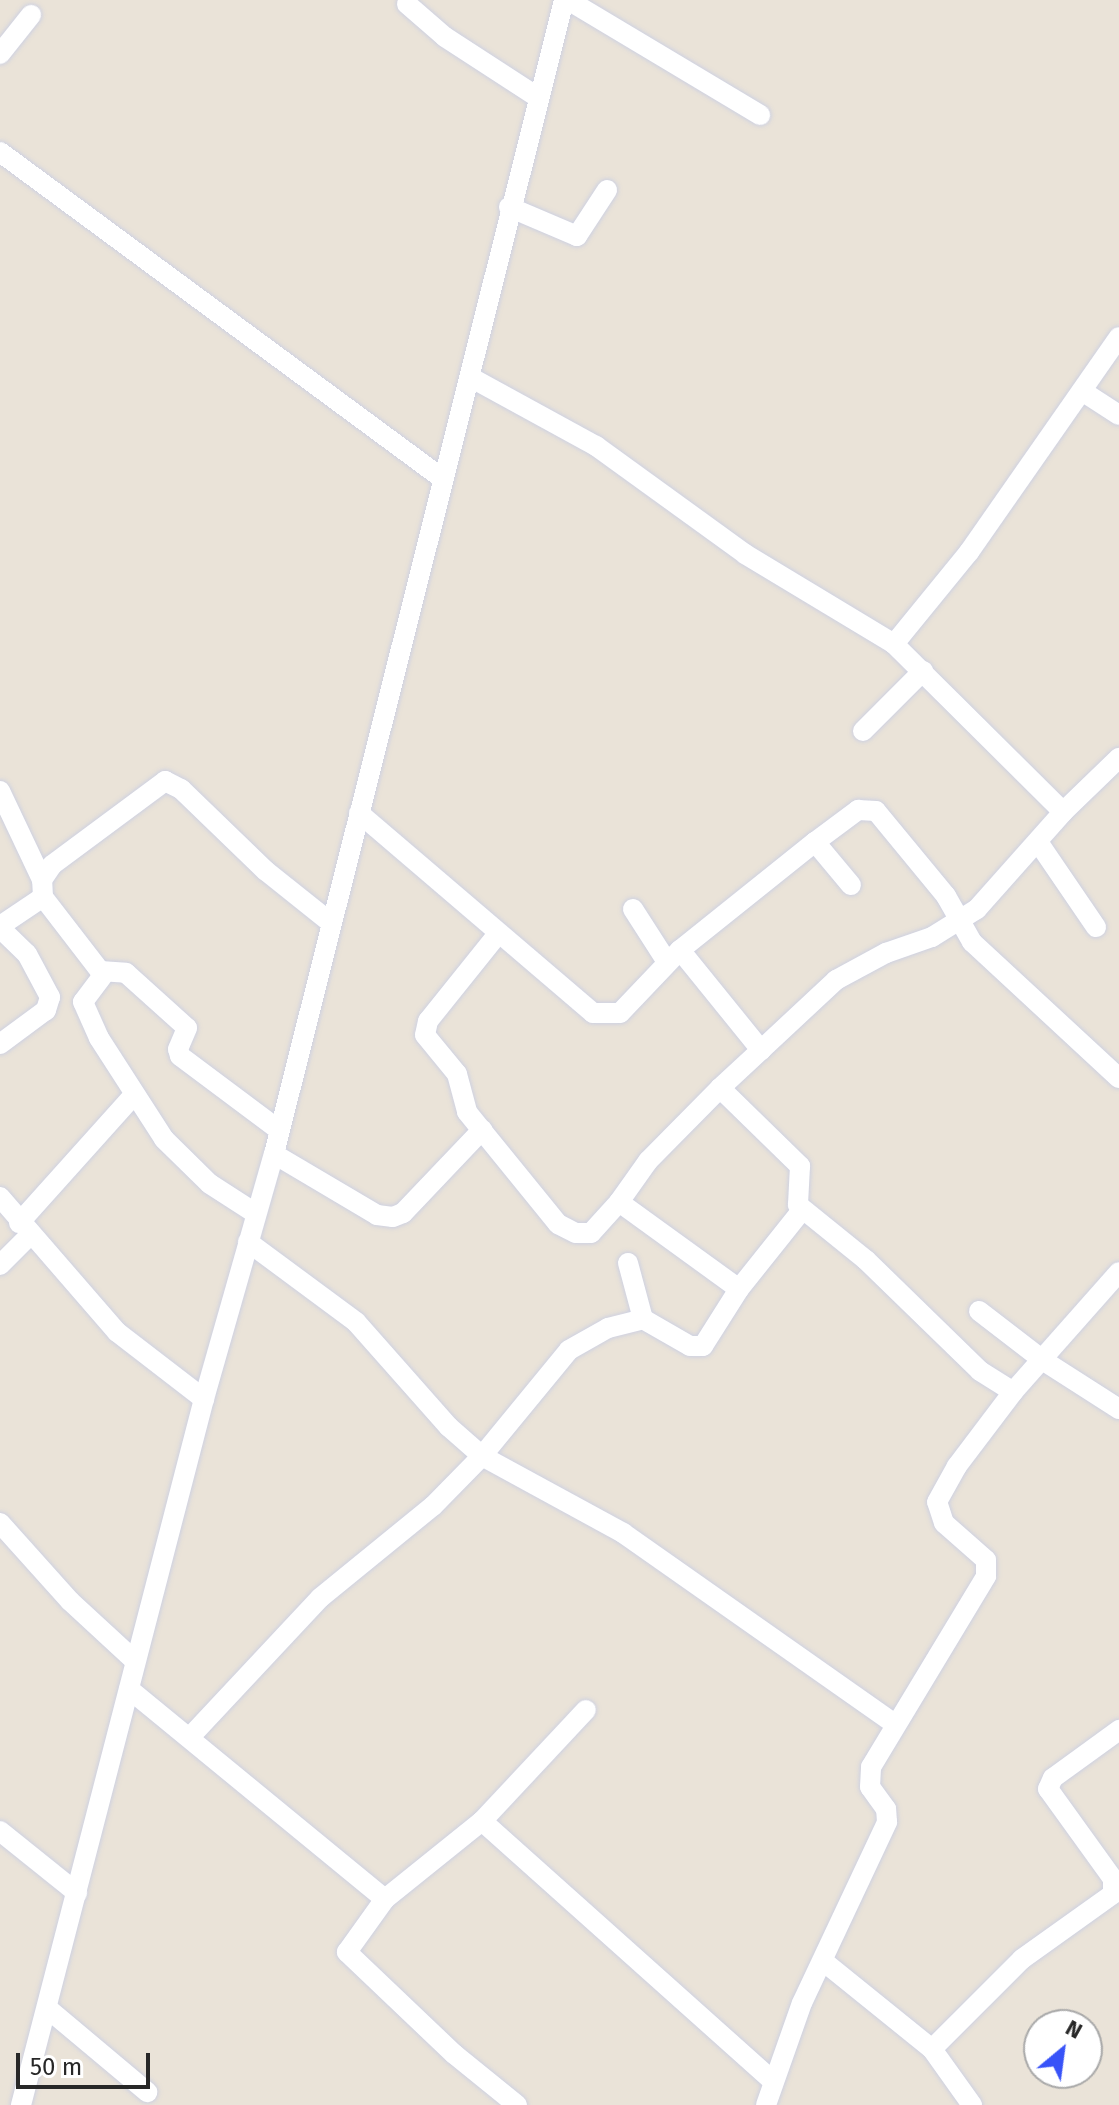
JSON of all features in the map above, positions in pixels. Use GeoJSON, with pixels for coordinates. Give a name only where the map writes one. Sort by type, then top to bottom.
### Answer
{"type":"FeatureCollection","features":[{"type":"Feature","properties":{"kind":"street"},"geometry":{"type":"LineString","coordinates":[[21,2105],[204,1399],[274,1154],[330,922],[470,377],[509,207],[566,0],[760,115]]}},
{"type":"Feature","properties":{"kind":"street"},"geometry":{"type":"LineString","coordinates":[[407,4],[457,45],[539,98]]}},
{"type":"Feature","properties":{"kind":"street"},"geometry":{"type":"LineString","coordinates":[[0,54],[31,15]]}},
{"type":"Feature","properties":{"kind":"street"},"geometry":{"type":"LineString","coordinates":[[0,152],[443,479]]}},
{"type":"Feature","properties":{"kind":"street"},"geometry":{"type":"LineString","coordinates":[[509,207],[577,236],[607,190]]}},
{"type":"Feature","properties":{"kind":"street"},"geometry":{"type":"LineString","coordinates":[[894,644],[946,583],[1119,337]]}},
{"type":"Feature","properties":{"kind":"street"},"geometry":{"type":"LineString","coordinates":[[470,377],[596,446],[745,554],[894,644],[1063,812]]}},
{"type":"Feature","properties":{"kind":"street"},"geometry":{"type":"LineString","coordinates":[[1082,391],[1119,415]]}},
{"type":"Feature","properties":{"kind":"street"},"geometry":{"type":"LineString","coordinates":[[863,731],[923,671]]}},
{"type":"Feature","properties":{"kind":"street"},"geometry":{"type":"LineString","coordinates":[[497,935],[424,1030],[457,1074],[467,1112],[567,1230],[591,1233],[619,1202],[648,1161],[720,1088],[836,980],[960,921],[1119,758]]}},
{"type":"Feature","properties":{"kind":"street"},"geometry":{"type":"LineString","coordinates":[[0,1044],[46,1010],[50,997],[27,954],[0,927],[43,888],[52,865],[165,781],[181,789],[266,871],[330,922]]}},
{"type":"Feature","properties":{"kind":"street"},"geometry":{"type":"LineString","coordinates":[[0,791],[43,888],[104,974]]}},
{"type":"Feature","properties":{"kind":"street"},"geometry":{"type":"LineString","coordinates":[[359,813],[497,935],[600,1016],[620,1013],[673,956],[815,842],[858,810],[870,808],[946,896],[982,953],[1119,1078]]}},
{"type":"Feature","properties":{"kind":"street"},"geometry":{"type":"LineString","coordinates":[[815,842],[851,885]]}},
{"type":"Feature","properties":{"kind":"street"},"geometry":{"type":"LineString","coordinates":[[1038,842],[1096,927]]}},
{"type":"Feature","properties":{"kind":"street"},"geometry":{"type":"LineString","coordinates":[[633,909],[761,1050]]}},
{"type":"Feature","properties":{"kind":"street"},"geometry":{"type":"LineString","coordinates":[[255,1213],[185,1160],[134,1095],[82,1008],[90,988],[104,974],[126,973],[187,1028],[180,1056],[279,1130]]}},
{"type":"Feature","properties":{"kind":"street"},"geometry":{"type":"LineString","coordinates":[[720,1088],[800,1166],[803,1176],[796,1199],[802,1210],[866,1260],[980,1371],[1013,1392]]}},
{"type":"Feature","properties":{"kind":"street"},"geometry":{"type":"LineString","coordinates":[[0,1265],[24,1230],[134,1095]]}},
{"type":"Feature","properties":{"kind":"street"},"geometry":{"type":"LineString","coordinates":[[274,1154],[377,1215],[393,1217],[403,1213],[482,1130]]}},
{"type":"Feature","properties":{"kind":"street"},"geometry":{"type":"LineString","coordinates":[[0,1197],[24,1230],[117,1332],[204,1399]]}},
{"type":"Feature","properties":{"kind":"street"},"geometry":{"type":"LineString","coordinates":[[619,1202],[739,1289]]}},
{"type":"Feature","properties":{"kind":"street"},"geometry":{"type":"LineString","coordinates":[[190,1737],[320,1598],[433,1506],[482,1456],[569,1350],[608,1328],[643,1319],[690,1346],[703,1346],[739,1289],[802,1210]]}},
{"type":"Feature","properties":{"kind":"street"},"geometry":{"type":"LineString","coordinates":[[248,1242],[356,1322],[449,1427],[482,1456],[623,1533],[895,1724]]}},
{"type":"Feature","properties":{"kind":"street"},"geometry":{"type":"LineString","coordinates":[[628,1263],[643,1319]]}},
{"type":"Feature","properties":{"kind":"street"},"geometry":{"type":"LineString","coordinates":[[766,2105],[772,2080],[887,1822],[886,1809],[868,1777],[895,1724],[928,1678],[986,1576],[986,1560],[944,1523],[937,1502],[1013,1392],[1044,1361],[1119,1272]]}},
{"type":"Feature","properties":{"kind":"street"},"geometry":{"type":"LineString","coordinates":[[979,1311],[1044,1361],[1119,1409]]}},
{"type":"Feature","properties":{"kind":"street"},"geometry":{"type":"LineString","coordinates":[[0,1523],[70,1601],[135,1661]]}},
{"type":"Feature","properties":{"kind":"street"},"geometry":{"type":"LineString","coordinates":[[129,1689],[385,1899]]}},
{"type":"Feature","properties":{"kind":"street"},"geometry":{"type":"LineString","coordinates":[[517,2105],[349,1956],[350,1946],[385,1899],[482,1821],[586,1710]]}},
{"type":"Feature","properties":{"kind":"street"},"geometry":{"type":"LineString","coordinates":[[932,2049],[1022,1959],[1113,1894],[1113,1879],[1048,1785],[1119,1730]]}},
{"type":"Feature","properties":{"kind":"street"},"geometry":{"type":"LineString","coordinates":[[482,1821],[772,2080]]}},
{"type":"Feature","properties":{"kind":"street"},"geometry":{"type":"LineString","coordinates":[[0,1831],[77,1893]]}},
{"type":"Feature","properties":{"kind":"street"},"geometry":{"type":"LineString","coordinates":[[823,1961],[932,2049],[972,2105]]}},
{"type":"Feature","properties":{"kind":"street"},"geometry":{"type":"LineString","coordinates":[[47,2008],[147,2092]]}}]}
